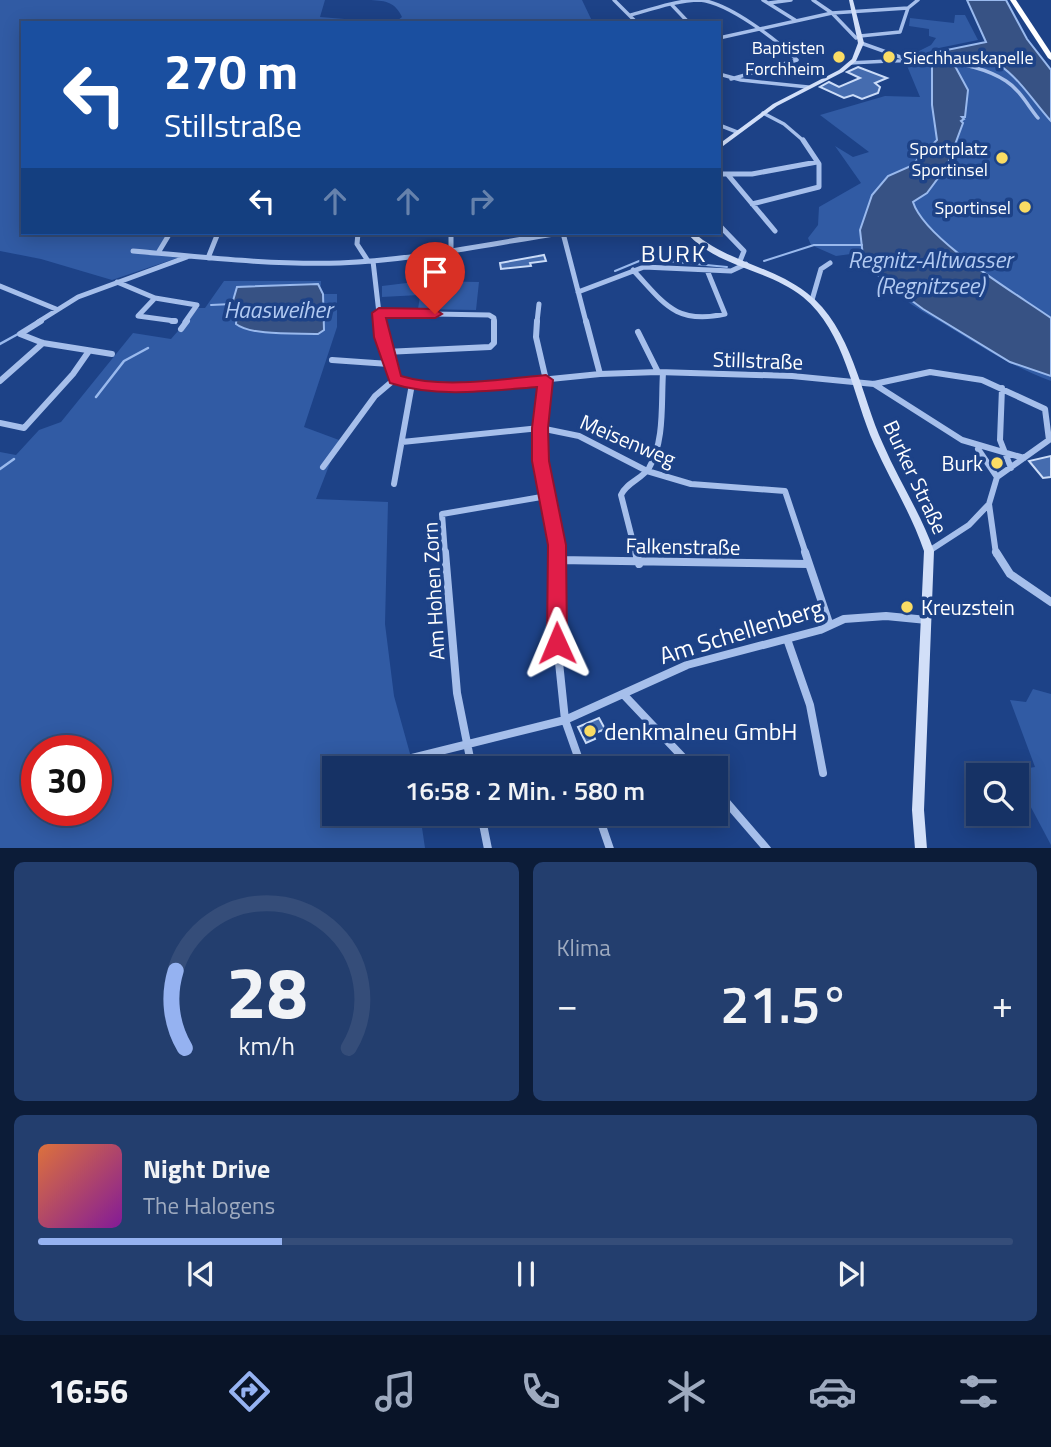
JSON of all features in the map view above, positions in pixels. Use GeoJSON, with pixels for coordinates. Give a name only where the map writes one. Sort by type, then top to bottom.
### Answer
{"type":"FeatureCollection","features":[{"type":"Feature","properties":{"kind":"highway"},"geometry":{"type":"LineString","coordinates":[[1013,0],[1051,58]]}},
{"type":"Feature","properties":{"kind":"highway"},"geometry":{"type":"LineString","coordinates":[[1021,0],[1051,48]]}},
{"type":"Feature","properties":{"kind":"main road"},"geometry":{"type":"LineString","coordinates":[[721,145],[764,113],[851,63],[861,43],[851,0]]}},
{"type":"Feature","properties":{"kind":"main road","name":"Burker Straße"},"geometry":{"type":"LineString","coordinates":[[693,235],[708,247],[783,280],[812,300],[823,313],[857,381],[879,445],[922,528],[929,551],[918,810],[921,848]]}},
{"type":"Feature","properties":{"kind":"street"},"geometry":{"type":"LineString","coordinates":[[614,0],[635,21]]}},
{"type":"Feature","properties":{"kind":"street"},"geometry":{"type":"LineString","coordinates":[[763,0],[795,20]]}},
{"type":"Feature","properties":{"kind":"street"},"geometry":{"type":"LineString","coordinates":[[769,4],[791,0]]}},
{"type":"Feature","properties":{"kind":"street"},"geometry":{"type":"LineString","coordinates":[[813,0],[858,37],[900,32],[908,8],[918,0]]}},
{"type":"Feature","properties":{"kind":"street"},"geometry":{"type":"LineString","coordinates":[[631,16],[679,1],[708,2],[757,28],[797,60],[731,79]]}},
{"type":"Feature","properties":{"kind":"street"},"geometry":{"type":"LineString","coordinates":[[671,4],[687,21]]}},
{"type":"Feature","properties":{"kind":"street"},"geometry":{"type":"LineString","coordinates":[[879,4],[883,9]]}},
{"type":"Feature","properties":{"kind":"street"},"geometry":{"type":"LineString","coordinates":[[721,39],[757,28],[853,9],[908,8]]}},
{"type":"Feature","properties":{"kind":"street"},"geometry":{"type":"LineString","coordinates":[[861,43],[904,59],[961,68],[1006,80],[1038,118]]}},
{"type":"Feature","properties":{"kind":"street"},"geometry":{"type":"LineString","coordinates":[[851,63],[904,59]]}},
{"type":"Feature","properties":{"kind":"street"},"geometry":{"type":"LineString","coordinates":[[721,75],[731,79],[782,81],[808,87]]}},
{"type":"Feature","properties":{"kind":"street"},"geometry":{"type":"LineString","coordinates":[[752,204],[818,187],[821,182],[817,162],[806,143],[778,118],[764,113]]}},
{"type":"Feature","properties":{"kind":"street"},"geometry":{"type":"LineString","coordinates":[[721,126],[737,132]]}},
{"type":"Feature","properties":{"kind":"street"},"geometry":{"type":"LineString","coordinates":[[721,174],[752,174],[817,162]]}},
{"type":"Feature","properties":{"kind":"street"},"geometry":{"type":"LineString","coordinates":[[728,175],[775,232]]}},
{"type":"Feature","properties":{"kind":"street"},"geometry":{"type":"LineString","coordinates":[[578,292],[633,270],[661,266],[731,271],[743,263],[744,251],[721,227]]}},
{"type":"Feature","properties":{"kind":"street"},"geometry":{"type":"LineString","coordinates":[[158,253],[169,235]]}},
{"type":"Feature","properties":{"kind":"street"},"geometry":{"type":"LineString","coordinates":[[208,258],[217,235]]}},
{"type":"Feature","properties":{"kind":"street"},"geometry":{"type":"LineString","coordinates":[[323,467],[374,396],[395,379],[386,352],[370,261],[358,244],[358,235]]}},
{"type":"Feature","properties":{"kind":"street"},"geometry":{"type":"LineString","coordinates":[[450,247],[451,235]]}},
{"type":"Feature","properties":{"kind":"street"},"geometry":{"type":"LineString","coordinates":[[133,251],[288,262],[370,261],[450,247],[546,235]]}},
{"type":"Feature","properties":{"kind":"street"},"geometry":{"type":"LineString","coordinates":[[563,235],[600,374]]}},
{"type":"Feature","properties":{"kind":"street"},"geometry":{"type":"LineString","coordinates":[[112,354],[43,343],[20,334],[56,309],[117,282],[192,256]]}},
{"type":"Feature","properties":{"kind":"street"},"geometry":{"type":"LineString","coordinates":[[812,300],[821,269],[830,263]]}},
{"type":"Feature","properties":{"kind":"street"},"geometry":{"type":"LineString","coordinates":[[633,270],[671,313],[711,317],[725,314],[707,270]]}},
{"type":"Feature","properties":{"kind":"street"},"geometry":{"type":"LineString","coordinates":[[117,282],[155,298],[197,305],[181,329]]}},
{"type":"Feature","properties":{"kind":"street"},"geometry":{"type":"LineString","coordinates":[[0,286],[56,309]]}},
{"type":"Feature","properties":{"kind":"street"},"geometry":{"type":"LineString","coordinates":[[155,298],[138,316],[175,321]]}},
{"type":"Feature","properties":{"kind":"street"},"geometry":{"type":"LineString","coordinates":[[539,304],[537,337],[546,380],[540,428],[540,461],[558,560],[557,643],[565,720],[578,756]]}},
{"type":"Feature","properties":{"kind":"street"},"geometry":{"type":"LineString","coordinates":[[379,313],[489,315],[494,318],[494,343],[490,347],[386,352]]}},
{"type":"Feature","properties":{"kind":"street"},"geometry":{"type":"LineString","coordinates":[[638,332],[661,373],[657,441],[647,471],[624,486],[621,495],[639,564]]}},
{"type":"Feature","properties":{"kind":"street"},"geometry":{"type":"LineString","coordinates":[[0,381],[43,343]]}},
{"type":"Feature","properties":{"kind":"street"},"geometry":{"type":"LineString","coordinates":[[0,423],[24,428],[73,374],[89,351]]}},
{"type":"Feature","properties":{"kind":"street"},"geometry":{"type":"LineString","coordinates":[[332,360],[389,364]]}},
{"type":"Feature","properties":{"kind":"street"},"geometry":{"type":"LineString","coordinates":[[874,384],[930,372],[965,376],[1002,388],[1045,409],[1048,414],[1049,440],[997,477],[989,504],[989,534],[997,558],[1018,582],[1051,602]]}},
{"type":"Feature","properties":{"kind":"street","name":"Stillstraße"},"geometry":{"type":"LineString","coordinates":[[395,379],[412,384],[481,386],[600,374],[661,373],[792,376],[874,384]]}},
{"type":"Feature","properties":{"kind":"street"},"geometry":{"type":"LineString","coordinates":[[394,484],[412,384]]}},
{"type":"Feature","properties":{"kind":"street"},"geometry":{"type":"LineString","coordinates":[[874,384],[940,431],[978,449],[1021,460]]}},
{"type":"Feature","properties":{"kind":"street"},"geometry":{"type":"LineString","coordinates":[[1002,388],[999,418],[1001,455],[1011,468]]}},
{"type":"Feature","properties":{"kind":"street","name":"Meisenweg"},"geometry":{"type":"LineString","coordinates":[[402,442],[540,428],[579,436],[647,471],[691,484],[785,491],[828,623]]}},
{"type":"Feature","properties":{"kind":"street"},"geometry":{"type":"LineString","coordinates":[[978,449],[997,477]]}},
{"type":"Feature","properties":{"kind":"street","name":"Am Hohen Zorn"},"geometry":{"type":"LineString","coordinates":[[469,756],[457,693],[442,514],[547,496]]}},
{"type":"Feature","properties":{"kind":"street"},"geometry":{"type":"LineString","coordinates":[[929,551],[969,525],[989,504]]}},
{"type":"Feature","properties":{"kind":"street","name":"Falkenstraße"},"geometry":{"type":"LineString","coordinates":[[558,560],[639,564],[808,564]]}},
{"type":"Feature","properties":{"kind":"street","name":"Am Schellenberg"},"geometry":{"type":"LineString","coordinates":[[420,756],[565,720],[696,662],[820,630],[828,623],[869,616],[899,616],[927,621]]}},
{"type":"Feature","properties":{"kind":"street"},"geometry":{"type":"LineString","coordinates":[[787,639],[810,705],[823,773]]}},
{"type":"Feature","properties":{"kind":"street"},"geometry":{"type":"LineString","coordinates":[[623,694],[682,756]]}},
{"type":"Feature","properties":{"kind":"street"},"geometry":{"type":"LineString","coordinates":[[728,804],[766,848]]}},
{"type":"Feature","properties":{"kind":"street"},"geometry":{"type":"LineString","coordinates":[[483,826],[488,848]]}},
{"type":"Feature","properties":{"kind":"street"},"geometry":{"type":"LineString","coordinates":[[602,826],[610,848]]}},
{"type":"Feature","properties":{"kind":"shaded area"},"geometry":{"type":"Polygon","coordinates":[[[0,0],[325,0],[320,17],[369,21],[21,21],[21,235],[166,235],[158,250],[180,257],[112,280],[41,259],[0,251],[0,0]]]}},
{"type":"Feature","properties":{"kind":"shaded area"},"geometry":{"type":"Polygon","coordinates":[[[371,0],[582,0],[592,21],[397,21],[402,17],[393,5],[371,0]]]}},
{"type":"Feature","properties":{"kind":"shaded area"},"geometry":{"type":"Polygon","coordinates":[[[955,15],[965,15],[978,40],[934,49],[925,55],[917,52],[931,45],[936,38],[929,36],[929,29],[909,26],[910,18],[954,23],[955,15]]]}},
{"type":"Feature","properties":{"kind":"shaded area"},"geometry":{"type":"Polygon","coordinates":[[[975,58],[1007,67],[1051,121],[1051,381],[1008,362],[917,308],[885,284],[858,253],[836,256],[811,245],[808,238],[818,225],[819,207],[861,183],[835,146],[853,157],[869,152],[820,115],[885,96],[920,97],[905,61],[955,68],[962,60],[975,58]]]}},
{"type":"Feature","properties":{"kind":"shaded area"},"geometry":{"type":"Polygon","coordinates":[[[224,281],[321,281],[321,286],[312,283],[237,287],[324,330],[323,294],[337,294],[337,327],[304,427],[339,440],[316,499],[388,502],[385,624],[394,696],[411,756],[322,756],[322,826],[422,826],[425,848],[0,848],[0,452],[16,455],[39,430],[61,422],[133,333],[171,339],[198,308],[205,308],[224,281]]]}},
{"type":"Feature","properties":{"kind":"shaded area"},"geometry":{"type":"Polygon","coordinates":[[[423,281],[479,282],[476,310],[418,309],[421,290],[419,295],[382,297],[382,286],[423,281]]]}},
{"type":"Feature","properties":{"kind":"shaded area"},"geometry":{"type":"Polygon","coordinates":[[[1033,689],[1051,694],[1051,845],[1029,804],[1029,768],[1035,767],[1010,700],[1026,702],[1033,689]]]}},
{"type":"Feature","properties":{"kind":"water","name":"Regnitz-Altwasser (Regnitzsee)"},"geometry":{"type":"Polygon","coordinates":[[[967,0],[1006,0],[1027,39],[1051,70],[1051,121],[1021,85],[997,63],[984,58],[970,58],[955,66],[968,90],[965,117],[962,117],[963,123],[947,166],[927,193],[913,202],[921,217],[953,249],[1051,318],[1051,376],[1010,362],[923,309],[881,278],[863,256],[860,230],[872,195],[888,176],[911,166],[937,140],[932,105],[932,53],[986,42],[967,0]]]}},
{"type":"Feature","properties":{"kind":"water","name":"Haasweiher"},"geometry":{"type":"Polygon","coordinates":[[[318,284],[323,294],[324,330],[318,334],[263,332],[236,324],[237,312],[232,304],[237,287],[318,284]]]}},
{"type":"Feature","properties":{"kind":"building"},"geometry":{"type":"Polygon","coordinates":[[[858,67],[887,78],[875,83],[880,87],[878,93],[862,99],[853,95],[844,98],[820,87],[829,82],[839,87],[860,78],[847,72],[858,67]]]}},
{"type":"Feature","properties":{"kind":"building"},"geometry":{"type":"Polygon","coordinates":[[[544,255],[546,261],[530,263],[531,266],[501,269],[500,263],[544,255]]]}},
{"type":"Feature","properties":{"kind":"building"},"geometry":{"type":"Polygon","coordinates":[[[1051,456],[1051,477],[1043,478],[1029,461],[1051,456]]]}},
{"type":"Feature","properties":{"kind":"building","name":"denkmalneu GmbH"},"geometry":{"type":"Polygon","coordinates":[[[599,718],[605,729],[593,734],[595,739],[586,743],[578,727],[599,718]]]}},
{"type":"Feature","properties":{"kind":"waterway"},"geometry":{"type":"LineString","coordinates":[[764,261],[814,245],[862,245]]}},
{"type":"Feature","properties":{"kind":"waterway"},"geometry":{"type":"LineString","coordinates":[[615,271],[644,259],[727,267]]}},
{"type":"Feature","properties":{"kind":"waterway"},"geometry":{"type":"LineString","coordinates":[[211,305],[232,304]]}},
{"type":"Feature","properties":{"kind":"waterway"},"geometry":{"type":"LineString","coordinates":[[0,344],[18,334]]}},
{"type":"Feature","properties":{"kind":"waterway"},"geometry":{"type":"LineString","coordinates":[[96,397],[124,361],[148,348]]}},
{"type":"Feature","properties":{"kind":"waterway"},"geometry":{"type":"LineString","coordinates":[[0,469],[14,459]]}},
{"type":"Feature","properties":{"kind":"place","name":"Baptisten Forchheim"},"geometry":{"type":"Point","coordinates":[839,57]}},
{"type":"Feature","properties":{"kind":"place","name":"Siechhauskapelle"},"geometry":{"type":"Point","coordinates":[889,57]}},
{"type":"Feature","properties":{"kind":"place","name":"Sportplatz Sportinsel"},"geometry":{"type":"Point","coordinates":[1002,158]}},
{"type":"Feature","properties":{"kind":"place","name":"Sportinsel"},"geometry":{"type":"Point","coordinates":[1025,207]}},
{"type":"Feature","properties":{"kind":"place","name":"Burk"},"geometry":{"type":"Point","coordinates":[997,463]}},
{"type":"Feature","properties":{"kind":"place","name":"Kreuzstein"},"geometry":{"type":"Point","coordinates":[907,607]}},
{"type":"Feature","properties":{"kind":"place","name":"denkmalneu GmbH"},"geometry":{"type":"Point","coordinates":[590,731]}},
{"type":"Feature","properties":{"kind":"district","name":"BURK"},"geometry":{"type":"Point","coordinates":[674,253]}},
{"type":"Feature","properties":{"kind":"route"},"geometry":{"type":"LineString","coordinates":[[435,314],[379,313],[389,364],[395,379],[400,382],[481,386],[546,380],[540,428],[540,461],[557,545],[557,643]]}}]}
